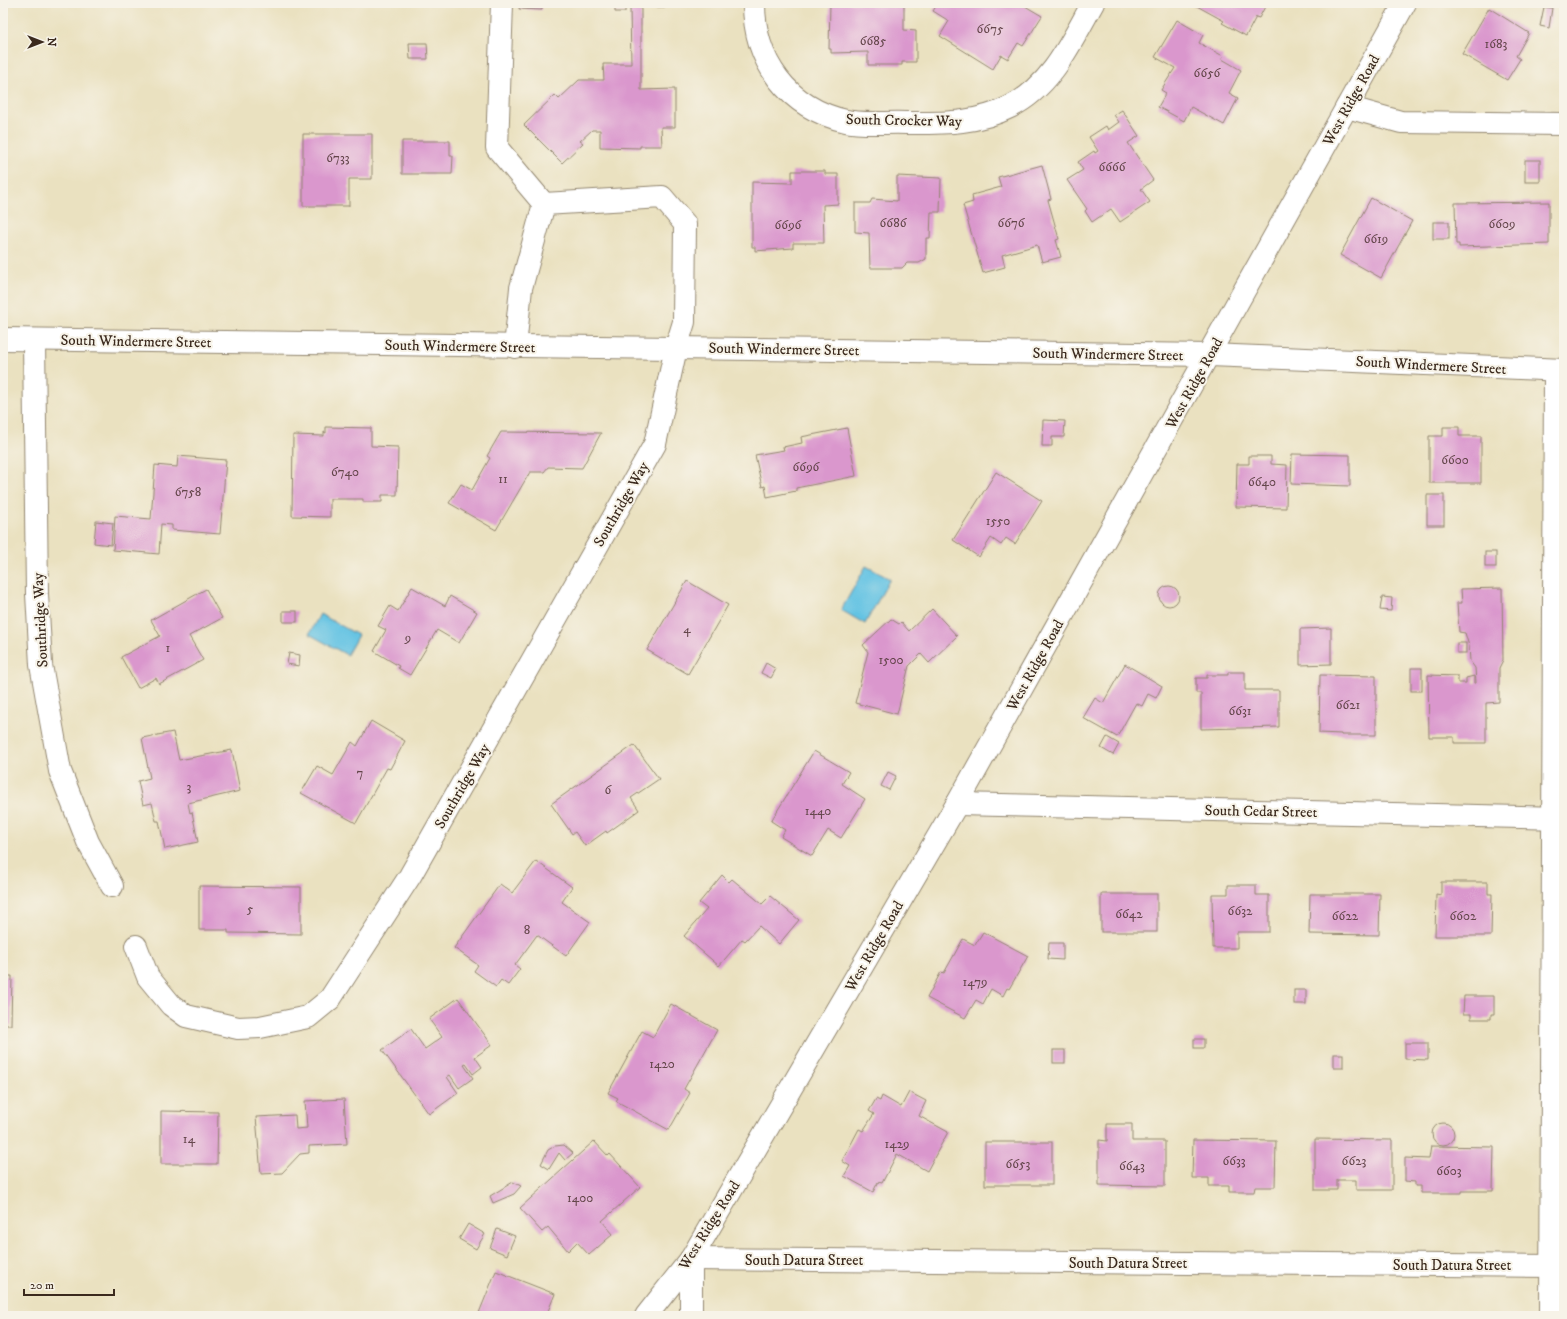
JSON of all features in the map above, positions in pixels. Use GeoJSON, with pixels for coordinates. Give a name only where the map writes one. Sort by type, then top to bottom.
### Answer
{"type":"FeatureCollection","features":[{"type":"Feature","properties":{"kind":"street"},"geometry":{"type":"LineString","coordinates":[[502,3],[497,148],[544,204],[522,288],[515,347]]}},
{"type":"Feature","properties":{"kind":"street","name":"South Crocker Way"},"geometry":{"type":"LineString","coordinates":[[754,3],[754,20],[759,44],[771,70],[791,94],[817,111],[847,122],[951,124],[978,120],[1010,107],[1038,88],[1059,64],[1093,3]]}},
{"type":"Feature","properties":{"kind":"street","name":"West Ridge Road"},"geometry":{"type":"LineString","coordinates":[[646,1316],[691,1259],[957,804],[1210,355],[1405,3]]}},
{"type":"Feature","properties":{"kind":"street"},"geometry":{"type":"LineString","coordinates":[[1347,107],[1401,122],[1564,124]]}},
{"type":"Feature","properties":{"kind":"street","name":"Southridge Way"},"geometry":{"type":"LineString","coordinates":[[136,946],[148,977],[171,1005],[186,1016],[238,1028],[260,1027],[308,1017],[330,999],[410,876],[655,444],[676,348],[684,322],[685,224],[662,196],[544,204]]}},
{"type":"Feature","properties":{"kind":"street","name":"South Windermere Street"},"geometry":{"type":"LineString","coordinates":[[3,340],[1210,355],[1559,370]]}},
{"type":"Feature","properties":{"kind":"street","name":"Southridge Way"},"geometry":{"type":"LineString","coordinates":[[34,340],[37,594],[41,665],[60,771],[88,842],[112,886]]}},
{"type":"Feature","properties":{"kind":"street"},"geometry":{"type":"LineString","coordinates":[[1551,1316],[1558,1266],[1559,370]]}},
{"type":"Feature","properties":{"kind":"street","name":"South Cedar Street"},"geometry":{"type":"LineString","coordinates":[[957,804],[1559,818]]}},
{"type":"Feature","properties":{"kind":"street"},"geometry":{"type":"LineString","coordinates":[[691,1259],[691,1316]]}},
{"type":"Feature","properties":{"kind":"street","name":"South Datura Street"},"geometry":{"type":"LineString","coordinates":[[691,1259],[1558,1266]]}},
{"type":"Feature","properties":{"kind":"water"},"geometry":{"type":"Polygon","coordinates":[[[866,566],[890,579],[865,624],[841,610],[866,566]]]}},
{"type":"Feature","properties":{"kind":"water"},"geometry":{"type":"Polygon","coordinates":[[[320,614],[358,635],[347,655],[309,634],[320,614]]]}},
{"type":"Feature","properties":{"kind":"building"},"geometry":{"type":"Polygon","coordinates":[[[520,3],[542,3],[542,10],[519,9],[520,3]]]}},
{"type":"Feature","properties":{"kind":"building"},"geometry":{"type":"Polygon","coordinates":[[[615,3],[667,3],[667,7],[641,7],[641,90],[675,89],[675,127],[661,127],[662,146],[640,146],[640,148],[600,147],[600,130],[592,130],[580,141],[583,143],[562,163],[524,125],[555,95],[559,99],[579,80],[604,80],[603,64],[631,64],[630,8],[625,7],[625,12],[615,12],[615,3]]]}},
{"type":"Feature","properties":{"kind":"building"},"geometry":{"type":"Polygon","coordinates":[[[830,3],[904,3],[904,30],[916,31],[916,62],[902,62],[902,65],[868,65],[868,52],[831,53],[831,49],[829,49],[830,3]]]}},
{"type":"Feature","properties":{"kind":"building"},"geometry":{"type":"Polygon","coordinates":[[[938,3],[1020,3],[1042,16],[1023,46],[1018,43],[1008,59],[1001,55],[993,69],[940,36],[949,21],[933,11],[938,3]]]}},
{"type":"Feature","properties":{"kind":"building"},"geometry":{"type":"Polygon","coordinates":[[[1196,3],[1267,3],[1259,18],[1256,17],[1246,36],[1222,23],[1224,21],[1195,5],[1196,3]]]}},
{"type":"Feature","properties":{"kind":"building"},"geometry":{"type":"Polygon","coordinates":[[[1544,7],[1552,8],[1549,28],[1540,26],[1544,7]]]}},
{"type":"Feature","properties":{"kind":"building"},"geometry":{"type":"Polygon","coordinates":[[[1489,8],[1529,33],[1516,56],[1520,59],[1507,80],[1462,54],[1489,8]]]}},
{"type":"Feature","properties":{"kind":"building"},"geometry":{"type":"Polygon","coordinates":[[[1177,20],[1203,35],[1199,43],[1223,56],[1222,59],[1241,70],[1229,93],[1238,98],[1224,125],[1191,107],[1184,121],[1158,107],[1166,93],[1161,90],[1175,68],[1155,57],[1177,20]]]}},
{"type":"Feature","properties":{"kind":"building"},"geometry":{"type":"Polygon","coordinates":[[[409,43],[427,43],[428,59],[410,59],[409,43]]]}},
{"type":"Feature","properties":{"kind":"building"},"geometry":{"type":"Polygon","coordinates":[[[1122,110],[1139,136],[1128,143],[1153,180],[1141,189],[1150,202],[1120,222],[1111,209],[1092,222],[1085,211],[1087,209],[1067,180],[1083,170],[1078,162],[1094,151],[1095,153],[1098,151],[1089,137],[1106,126],[1108,130],[1119,122],[1114,115],[1122,110]]]}},
{"type":"Feature","properties":{"kind":"building"},"geometry":{"type":"Polygon","coordinates":[[[303,134],[372,134],[372,179],[349,179],[349,206],[303,206],[303,134]]]}},
{"type":"Feature","properties":{"kind":"building"},"geometry":{"type":"Polygon","coordinates":[[[402,141],[450,141],[450,156],[453,156],[452,174],[402,174],[402,141]]]}},
{"type":"Feature","properties":{"kind":"building"},"geometry":{"type":"Polygon","coordinates":[[[1525,160],[1540,160],[1540,182],[1525,182],[1525,160]]]}},
{"type":"Feature","properties":{"kind":"building"},"geometry":{"type":"Polygon","coordinates":[[[1564,162],[1564,201],[1563,201],[1564,162]]]}},
{"type":"Feature","properties":{"kind":"building"},"geometry":{"type":"Polygon","coordinates":[[[1042,165],[1051,199],[1048,200],[1059,239],[1056,240],[1061,257],[1042,262],[1037,245],[1002,255],[1005,267],[983,273],[963,205],[973,202],[972,195],[1001,187],[998,177],[1042,165]]]}},
{"type":"Feature","properties":{"kind":"building"},"geometry":{"type":"Polygon","coordinates":[[[792,171],[825,171],[825,174],[838,174],[838,204],[823,205],[824,243],[793,243],[793,248],[755,251],[755,247],[752,247],[752,182],[792,183],[792,171]]]}},
{"type":"Feature","properties":{"kind":"building"},"geometry":{"type":"Polygon","coordinates":[[[897,176],[941,178],[940,212],[931,212],[930,238],[926,238],[926,259],[919,263],[907,263],[902,268],[870,268],[869,233],[855,232],[855,203],[870,203],[872,199],[897,201],[897,176]]]}},
{"type":"Feature","properties":{"kind":"building"},"geometry":{"type":"Polygon","coordinates":[[[1371,198],[1412,221],[1381,278],[1340,255],[1371,198]]]}},
{"type":"Feature","properties":{"kind":"building"},"geometry":{"type":"Polygon","coordinates":[[[1549,202],[1549,244],[1459,247],[1459,244],[1456,244],[1455,203],[1549,202]]]}},
{"type":"Feature","properties":{"kind":"building"},"geometry":{"type":"Polygon","coordinates":[[[1433,222],[1449,222],[1449,239],[1433,239],[1433,222]]]}},
{"type":"Feature","properties":{"kind":"building"},"geometry":{"type":"Polygon","coordinates":[[[1043,420],[1065,421],[1064,437],[1052,437],[1052,446],[1042,446],[1043,420]]]}},
{"type":"Feature","properties":{"kind":"building"},"geometry":{"type":"Polygon","coordinates":[[[326,427],[371,428],[371,446],[398,447],[397,495],[382,495],[382,502],[363,502],[363,499],[330,499],[330,517],[292,516],[293,435],[324,436],[324,432],[326,433],[326,427]]]}},
{"type":"Feature","properties":{"kind":"building"},"geometry":{"type":"Polygon","coordinates":[[[1443,427],[1459,427],[1459,436],[1481,436],[1481,483],[1429,483],[1429,436],[1443,436],[1443,427]]]}},
{"type":"Feature","properties":{"kind":"building"},"geometry":{"type":"Polygon","coordinates":[[[847,428],[856,476],[796,488],[796,491],[767,497],[765,486],[762,487],[755,455],[784,450],[783,447],[802,443],[801,437],[847,428]]]}},
{"type":"Feature","properties":{"kind":"building"},"geometry":{"type":"Polygon","coordinates":[[[501,432],[601,433],[582,468],[548,467],[544,472],[530,472],[496,530],[449,503],[461,484],[472,490],[490,458],[487,456],[501,432]]]}},
{"type":"Feature","properties":{"kind":"building"},"geometry":{"type":"Polygon","coordinates":[[[1292,454],[1350,455],[1350,486],[1291,484],[1292,454]]]}},
{"type":"Feature","properties":{"kind":"building"},"geometry":{"type":"Polygon","coordinates":[[[178,456],[226,460],[220,534],[172,530],[172,525],[161,524],[159,554],[113,550],[115,516],[151,519],[155,465],[177,467],[178,456]]]}},
{"type":"Feature","properties":{"kind":"building"},"geometry":{"type":"Polygon","coordinates":[[[1249,456],[1271,456],[1271,464],[1287,465],[1286,508],[1236,507],[1237,464],[1249,464],[1249,456]]]}},
{"type":"Feature","properties":{"kind":"building"},"geometry":{"type":"Polygon","coordinates":[[[996,472],[1042,501],[1015,544],[1006,538],[1001,545],[991,538],[979,557],[953,540],[996,472]]]}},
{"type":"Feature","properties":{"kind":"building"},"geometry":{"type":"Polygon","coordinates":[[[1427,495],[1444,495],[1444,525],[1427,525],[1427,495]]]}},
{"type":"Feature","properties":{"kind":"building"},"geometry":{"type":"Polygon","coordinates":[[[96,521],[113,523],[111,545],[94,543],[96,521]]]}},
{"type":"Feature","properties":{"kind":"building"},"geometry":{"type":"Polygon","coordinates":[[[1485,552],[1496,552],[1496,567],[1485,567],[1485,552]]]}},
{"type":"Feature","properties":{"kind":"building"},"geometry":{"type":"Polygon","coordinates":[[[687,581],[728,605],[688,674],[647,650],[687,581]]]}},
{"type":"Feature","properties":{"kind":"building"},"geometry":{"type":"Polygon","coordinates":[[[1169,586],[1176,589],[1179,596],[1176,603],[1169,606],[1162,603],[1159,596],[1162,589],[1169,586]]]}},
{"type":"Feature","properties":{"kind":"building"},"geometry":{"type":"Polygon","coordinates":[[[412,587],[445,606],[450,596],[477,612],[459,643],[437,630],[410,675],[398,668],[399,666],[374,651],[386,630],[378,626],[390,606],[398,611],[412,587]]]}},
{"type":"Feature","properties":{"kind":"building"},"geometry":{"type":"Polygon","coordinates":[[[1502,588],[1503,660],[1499,668],[1499,702],[1486,703],[1486,743],[1454,743],[1454,737],[1429,737],[1428,675],[1458,676],[1458,683],[1466,683],[1466,678],[1474,676],[1474,683],[1476,683],[1475,668],[1470,661],[1469,646],[1465,633],[1459,632],[1457,603],[1462,603],[1461,589],[1502,588]]]}},
{"type":"Feature","properties":{"kind":"building"},"geometry":{"type":"Polygon","coordinates":[[[206,589],[222,618],[189,636],[203,660],[159,684],[156,678],[138,688],[121,657],[160,636],[151,620],[206,589]]]}},
{"type":"Feature","properties":{"kind":"building"},"geometry":{"type":"Polygon","coordinates":[[[1382,597],[1392,598],[1391,611],[1380,610],[1382,597]]]}},
{"type":"Feature","properties":{"kind":"building"},"geometry":{"type":"Polygon","coordinates":[[[932,609],[957,636],[929,663],[921,654],[909,666],[897,714],[855,703],[868,652],[863,645],[891,619],[899,624],[901,622],[909,631],[932,609]]]}},
{"type":"Feature","properties":{"kind":"building"},"geometry":{"type":"Polygon","coordinates":[[[283,611],[297,611],[297,622],[283,622],[283,611]]]}},
{"type":"Feature","properties":{"kind":"building"},"geometry":{"type":"Polygon","coordinates":[[[1331,628],[1331,664],[1300,665],[1300,629],[1331,628]]]}},
{"type":"Feature","properties":{"kind":"building"},"geometry":{"type":"Polygon","coordinates":[[[1457,643],[1466,643],[1466,653],[1457,653],[1457,643]]]}},
{"type":"Feature","properties":{"kind":"building"},"geometry":{"type":"Polygon","coordinates":[[[289,653],[300,655],[299,666],[287,664],[289,653]]]}},
{"type":"Feature","properties":{"kind":"building"},"geometry":{"type":"Polygon","coordinates":[[[766,663],[776,669],[771,678],[761,673],[766,663]]]}},
{"type":"Feature","properties":{"kind":"building"},"geometry":{"type":"Polygon","coordinates":[[[1125,664],[1162,686],[1156,698],[1148,694],[1142,706],[1136,703],[1117,737],[1083,718],[1095,698],[1103,703],[1125,664]]]}},
{"type":"Feature","properties":{"kind":"building"},"geometry":{"type":"Polygon","coordinates":[[[1411,668],[1422,668],[1422,691],[1411,691],[1411,668]]]}},
{"type":"Feature","properties":{"kind":"building"},"geometry":{"type":"Polygon","coordinates":[[[1228,672],[1245,672],[1245,690],[1279,690],[1279,727],[1201,729],[1201,693],[1196,693],[1196,678],[1207,678],[1207,675],[1228,675],[1228,672]]]}},
{"type":"Feature","properties":{"kind":"building"},"geometry":{"type":"Polygon","coordinates":[[[1320,675],[1376,676],[1376,735],[1341,735],[1319,733],[1320,675]]]}},
{"type":"Feature","properties":{"kind":"building"},"geometry":{"type":"Polygon","coordinates":[[[371,721],[405,741],[390,769],[387,768],[356,823],[301,793],[317,766],[333,775],[352,742],[357,746],[371,721]]]}},
{"type":"Feature","properties":{"kind":"building"},"geometry":{"type":"Polygon","coordinates":[[[173,732],[179,760],[232,750],[240,791],[188,803],[190,813],[192,812],[198,842],[165,849],[159,821],[156,821],[152,803],[143,805],[138,781],[150,778],[142,738],[173,732]]]}},
{"type":"Feature","properties":{"kind":"building"},"geometry":{"type":"Polygon","coordinates":[[[1107,737],[1119,744],[1113,755],[1101,748],[1107,737]]]}},
{"type":"Feature","properties":{"kind":"building"},"geometry":{"type":"Polygon","coordinates":[[[634,745],[659,779],[631,798],[639,810],[607,833],[606,831],[585,846],[575,832],[572,834],[551,804],[634,745]]]}},
{"type":"Feature","properties":{"kind":"building"},"geometry":{"type":"Polygon","coordinates":[[[814,751],[849,772],[842,784],[865,799],[841,838],[828,830],[812,856],[781,837],[785,830],[771,821],[814,751]]]}},
{"type":"Feature","properties":{"kind":"building"},"geometry":{"type":"Polygon","coordinates":[[[888,772],[896,776],[889,790],[881,786],[888,772]]]}},
{"type":"Feature","properties":{"kind":"building"},"geometry":{"type":"Polygon","coordinates":[[[536,861],[572,887],[562,902],[590,922],[566,956],[537,935],[515,965],[520,969],[508,985],[501,980],[496,987],[474,971],[478,965],[454,948],[500,884],[512,893],[536,861]]]}},
{"type":"Feature","properties":{"kind":"building"},"geometry":{"type":"Polygon","coordinates":[[[722,875],[729,882],[732,879],[762,904],[770,896],[799,920],[779,944],[759,926],[745,941],[742,939],[719,966],[684,936],[707,909],[699,903],[722,875]]]}},
{"type":"Feature","properties":{"kind":"building"},"geometry":{"type":"Polygon","coordinates":[[[1441,882],[1488,882],[1488,894],[1492,894],[1491,936],[1435,936],[1436,894],[1441,895],[1441,882]]]}},
{"type":"Feature","properties":{"kind":"building"},"geometry":{"type":"Polygon","coordinates":[[[1228,885],[1256,885],[1256,895],[1269,895],[1269,932],[1237,932],[1237,948],[1213,948],[1212,894],[1228,894],[1228,885]]]}},
{"type":"Feature","properties":{"kind":"building"},"geometry":{"type":"Polygon","coordinates":[[[199,886],[301,887],[301,934],[228,933],[228,930],[199,930],[199,886]]]}},
{"type":"Feature","properties":{"kind":"building"},"geometry":{"type":"Polygon","coordinates":[[[1101,894],[1157,894],[1157,932],[1101,932],[1101,894]]]}},
{"type":"Feature","properties":{"kind":"building"},"geometry":{"type":"Polygon","coordinates":[[[1310,894],[1380,894],[1379,935],[1309,934],[1310,894]]]}},
{"type":"Feature","properties":{"kind":"building"},"geometry":{"type":"Polygon","coordinates":[[[983,932],[1028,956],[1009,989],[1007,988],[1003,996],[991,989],[983,1004],[976,1000],[965,1018],[927,998],[941,972],[944,973],[963,939],[975,945],[983,932]]]}},
{"type":"Feature","properties":{"kind":"building"},"geometry":{"type":"Polygon","coordinates":[[[1049,943],[1063,943],[1063,960],[1048,959],[1049,943]]]}},
{"type":"Feature","properties":{"kind":"building"},"geometry":{"type":"Polygon","coordinates":[[[3,976],[12,976],[11,1025],[3,1025],[3,976]]]}},
{"type":"Feature","properties":{"kind":"building"},"geometry":{"type":"Polygon","coordinates":[[[1294,990],[1306,990],[1306,1004],[1294,1004],[1294,990]]]}},
{"type":"Feature","properties":{"kind":"building"},"geometry":{"type":"Polygon","coordinates":[[[1464,996],[1494,996],[1494,1014],[1491,1014],[1491,1019],[1471,1019],[1471,1014],[1463,1014],[1464,996]]]}},
{"type":"Feature","properties":{"kind":"building"},"geometry":{"type":"Polygon","coordinates":[[[458,998],[492,1045],[475,1057],[482,1067],[473,1074],[466,1064],[464,1065],[473,1078],[459,1088],[450,1075],[447,1077],[458,1093],[429,1114],[382,1050],[411,1029],[425,1049],[442,1037],[429,1019],[458,998]]]}},
{"type":"Feature","properties":{"kind":"building"},"geometry":{"type":"Polygon","coordinates":[[[671,1004],[717,1030],[684,1089],[690,1093],[669,1130],[616,1101],[618,1098],[608,1093],[642,1031],[653,1037],[671,1004]]]}},
{"type":"Feature","properties":{"kind":"building"},"geometry":{"type":"Polygon","coordinates":[[[1194,1039],[1204,1039],[1204,1048],[1194,1048],[1194,1039]]]}},
{"type":"Feature","properties":{"kind":"building"},"geometry":{"type":"Polygon","coordinates":[[[1405,1043],[1428,1043],[1428,1060],[1405,1059],[1405,1043]]]}},
{"type":"Feature","properties":{"kind":"building"},"geometry":{"type":"Polygon","coordinates":[[[1053,1050],[1065,1050],[1065,1063],[1053,1063],[1053,1050]]]}},
{"type":"Feature","properties":{"kind":"building"},"geometry":{"type":"Polygon","coordinates":[[[1334,1054],[1343,1054],[1343,1068],[1334,1068],[1334,1054]]]}},
{"type":"Feature","properties":{"kind":"building"},"geometry":{"type":"Polygon","coordinates":[[[909,1092],[926,1101],[919,1116],[948,1132],[927,1171],[897,1154],[882,1183],[878,1182],[873,1192],[844,1176],[850,1166],[842,1161],[859,1129],[863,1131],[874,1114],[869,1111],[876,1099],[880,1101],[882,1096],[901,1107],[909,1092]]]}},
{"type":"Feature","properties":{"kind":"building"},"geometry":{"type":"Polygon","coordinates":[[[344,1099],[347,1144],[309,1146],[309,1153],[300,1154],[282,1173],[261,1174],[256,1117],[295,1115],[296,1129],[307,1128],[305,1101],[344,1099]]]}},
{"type":"Feature","properties":{"kind":"building"},"geometry":{"type":"Polygon","coordinates":[[[161,1111],[218,1112],[217,1164],[161,1164],[161,1111]]]}},
{"type":"Feature","properties":{"kind":"building"},"geometry":{"type":"Polygon","coordinates":[[[1443,1123],[1451,1126],[1454,1134],[1451,1142],[1443,1145],[1435,1142],[1432,1134],[1435,1126],[1443,1123]]]}},
{"type":"Feature","properties":{"kind":"building"},"geometry":{"type":"Polygon","coordinates":[[[1107,1124],[1132,1124],[1132,1141],[1165,1141],[1165,1186],[1099,1185],[1099,1140],[1107,1141],[1107,1124]]]}},
{"type":"Feature","properties":{"kind":"building"},"geometry":{"type":"Polygon","coordinates":[[[1315,1139],[1392,1140],[1392,1190],[1356,1190],[1356,1180],[1337,1180],[1337,1190],[1315,1190],[1315,1139]]]}},
{"type":"Feature","properties":{"kind":"building"},"geometry":{"type":"Polygon","coordinates":[[[1193,1140],[1276,1141],[1275,1187],[1255,1187],[1254,1192],[1229,1192],[1229,1186],[1209,1186],[1209,1178],[1192,1178],[1193,1140]]]}},
{"type":"Feature","properties":{"kind":"building"},"geometry":{"type":"Polygon","coordinates":[[[594,1141],[608,1156],[610,1154],[640,1187],[602,1221],[613,1234],[589,1255],[577,1242],[568,1251],[548,1227],[542,1232],[520,1208],[594,1141]]]}},
{"type":"Feature","properties":{"kind":"building"},"geometry":{"type":"Polygon","coordinates":[[[985,1142],[1052,1142],[1052,1185],[985,1185],[985,1142]]]}},
{"type":"Feature","properties":{"kind":"building"},"geometry":{"type":"Polygon","coordinates":[[[564,1145],[573,1153],[565,1160],[559,1153],[549,1169],[541,1164],[548,1150],[555,1146],[564,1145]]]}},
{"type":"Feature","properties":{"kind":"building"},"geometry":{"type":"Polygon","coordinates":[[[1431,1146],[1494,1147],[1493,1191],[1421,1193],[1421,1186],[1415,1186],[1415,1182],[1405,1181],[1405,1158],[1429,1159],[1431,1146]]]}},
{"type":"Feature","properties":{"kind":"building"},"geometry":{"type":"Polygon","coordinates":[[[513,1182],[521,1186],[514,1194],[493,1203],[490,1196],[513,1182]]]}},
{"type":"Feature","properties":{"kind":"building"},"geometry":{"type":"Polygon","coordinates":[[[468,1224],[485,1234],[476,1249],[459,1239],[468,1224]]]}},
{"type":"Feature","properties":{"kind":"building"},"geometry":{"type":"Polygon","coordinates":[[[497,1229],[515,1236],[507,1255],[490,1248],[497,1229]]]}},
{"type":"Feature","properties":{"kind":"building"},"geometry":{"type":"Polygon","coordinates":[[[496,1271],[555,1294],[546,1316],[476,1316],[479,1313],[496,1271]]]}}]}
